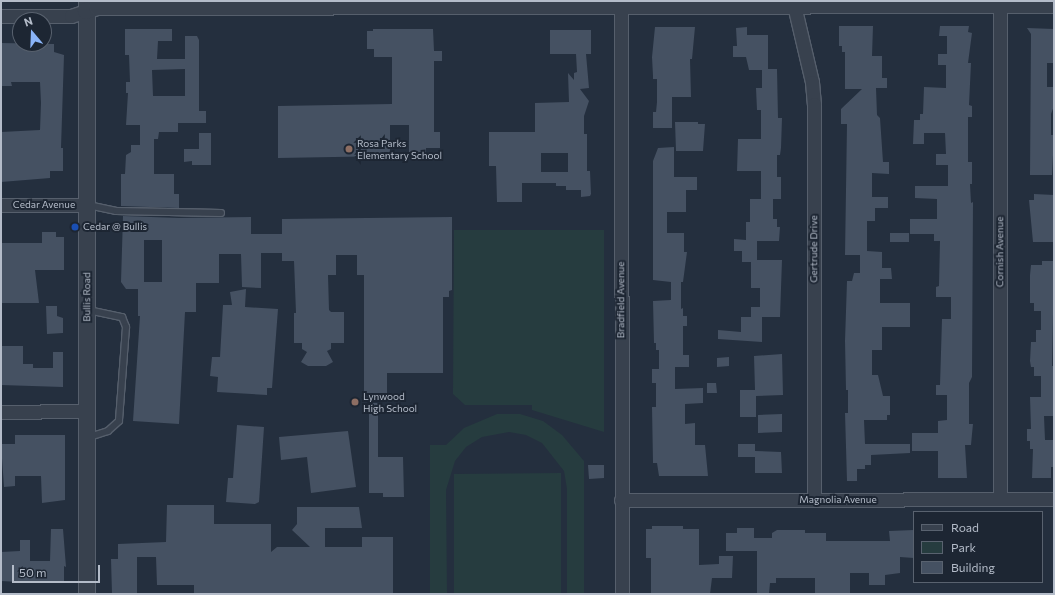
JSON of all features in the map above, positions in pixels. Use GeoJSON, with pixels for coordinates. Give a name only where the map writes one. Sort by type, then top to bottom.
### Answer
{"type":"FeatureCollection","features":[{"type":"Feature","properties":{"kind":"street"},"geometry":{"type":"LineString","coordinates":[[1,16],[71,16],[87,6],[97,7],[163,4],[448,4],[621,6],[793,3],[1000,5],[1054,4]]}},
{"type":"Feature","properties":{"kind":"street","name":"Gertrude Drive"},"geometry":{"type":"LineString","coordinates":[[793,3],[810,74],[814,104],[814,500]]}},
{"type":"Feature","properties":{"kind":"street","name":"Cornish Avenue"},"geometry":{"type":"LineString","coordinates":[[1000,5],[1000,499]]}},
{"type":"Feature","properties":{"kind":"street","name":"Bullis Road"},"geometry":{"type":"LineString","coordinates":[[87,6],[88,594]]}},
{"type":"Feature","properties":{"kind":"street","name":"Bradfield Avenue"},"geometry":{"type":"LineString","coordinates":[[621,6],[622,594]]}},
{"type":"Feature","properties":{"kind":"street","name":"Cedar Avenue"},"geometry":{"type":"LineString","coordinates":[[1,205],[87,205]]}},
{"type":"Feature","properties":{"kind":"street"},"geometry":{"type":"LineString","coordinates":[[1,412],[87,411]]}},
{"type":"Feature","properties":{"kind":"street","name":"Magnolia Avenue"},"geometry":{"type":"LineString","coordinates":[[622,500],[1054,499]]}},
{"type":"Feature","properties":{"kind":"lane"},"geometry":{"type":"LineString","coordinates":[[87,205],[116,211],[221,213]]}},
{"type":"Feature","properties":{"kind":"lane"},"geometry":{"type":"LineString","coordinates":[[87,310],[122,317],[126,327],[119,421],[108,431],[87,437]]}},
{"type":"Feature","properties":{"kind":"green space"},"geometry":{"type":"Polygon","coordinates":[[[454,230],[604,230],[604,432],[532,410],[532,405],[465,405],[453,394],[454,230]]]}},
{"type":"Feature","properties":{"kind":"green space"},"geometry":{"type":"Polygon","coordinates":[[[497,414],[520,414],[543,421],[562,435],[584,461],[584,594],[567,594],[567,489],[564,471],[542,443],[526,435],[509,432],[482,437],[466,447],[455,461],[446,490],[447,594],[430,594],[430,445],[446,445],[464,428],[497,414]]]}},
{"type":"Feature","properties":{"kind":"green space"},"geometry":{"type":"Polygon","coordinates":[[[561,473],[561,594],[454,594],[454,474],[561,473]]]}},
{"type":"Feature","properties":{"kind":"building"},"geometry":{"type":"Polygon","coordinates":[[[839,26],[873,26],[872,56],[882,56],[882,78],[887,78],[887,88],[876,88],[877,115],[880,118],[883,162],[889,162],[889,174],[872,173],[872,197],[888,197],[888,208],[875,208],[875,221],[867,221],[867,251],[882,252],[882,268],[891,268],[892,279],[880,279],[880,303],[910,303],[910,327],[882,327],[882,350],[872,350],[872,375],[878,375],[883,396],[890,396],[890,415],[887,415],[887,420],[864,420],[865,444],[910,444],[910,453],[871,455],[871,465],[865,465],[865,469],[857,469],[857,481],[847,481],[845,413],[848,413],[848,390],[846,390],[845,341],[847,281],[852,281],[854,273],[860,273],[860,255],[845,255],[847,124],[841,124],[841,109],[862,89],[845,89],[845,52],[842,52],[842,46],[839,46],[839,26]]]}},
{"type":"Feature","properties":{"kind":"building"},"geometry":{"type":"Polygon","coordinates":[[[940,26],[969,26],[968,32],[972,33],[968,63],[971,63],[969,105],[972,106],[972,117],[968,117],[968,162],[972,162],[972,184],[970,184],[971,203],[973,202],[972,377],[969,383],[969,424],[973,424],[971,445],[965,445],[967,478],[938,478],[938,451],[912,451],[912,433],[938,433],[938,421],[947,420],[947,395],[936,395],[936,385],[940,385],[942,319],[951,319],[951,297],[936,297],[936,287],[939,286],[940,241],[934,241],[934,234],[910,234],[910,219],[937,219],[937,199],[915,198],[915,186],[948,186],[948,165],[936,165],[936,154],[946,154],[945,133],[924,133],[924,144],[913,144],[914,120],[920,120],[920,114],[923,114],[924,87],[946,88],[946,65],[938,65],[938,54],[947,54],[947,36],[939,36],[940,26]]]}},
{"type":"Feature","properties":{"kind":"building"},"geometry":{"type":"Polygon","coordinates":[[[655,27],[695,27],[692,59],[690,59],[691,97],[672,97],[672,128],[653,128],[653,112],[656,112],[657,102],[657,79],[653,79],[652,57],[655,27]]]}},
{"type":"Feature","properties":{"kind":"building"},"geometry":{"type":"Polygon","coordinates":[[[747,27],[747,35],[768,35],[768,69],[777,69],[778,118],[782,118],[781,148],[780,155],[777,155],[777,177],[781,177],[781,199],[773,199],[773,219],[777,219],[777,227],[780,227],[779,241],[757,241],[757,260],[782,260],[780,317],[762,317],[762,342],[718,339],[718,330],[741,332],[741,317],[751,317],[751,307],[760,307],[760,288],[751,288],[751,262],[742,262],[742,251],[734,251],[734,239],[746,240],[746,222],[750,222],[750,199],[761,199],[761,171],[737,171],[738,139],[761,139],[761,110],[757,110],[756,88],[762,88],[762,70],[749,70],[746,57],[733,57],[733,46],[737,46],[736,28],[747,27]]]}},
{"type":"Feature","properties":{"kind":"building"},"geometry":{"type":"Polygon","coordinates":[[[1027,28],[1054,29],[1053,63],[1047,63],[1047,87],[1054,87],[1054,106],[1051,114],[1051,135],[1054,135],[1052,175],[1030,175],[1031,34],[1027,28]]]}},
{"type":"Feature","properties":{"kind":"building"},"geometry":{"type":"Polygon","coordinates":[[[125,29],[172,29],[172,41],[158,41],[157,59],[185,59],[185,36],[197,36],[199,40],[199,111],[206,111],[206,123],[178,123],[178,132],[159,132],[158,139],[154,139],[154,174],[174,174],[174,194],[179,194],[179,208],[121,206],[121,174],[125,174],[126,155],[131,152],[131,145],[140,145],[140,125],[126,125],[128,93],[126,93],[126,82],[130,82],[129,55],[125,55],[125,29]],[[185,69],[152,70],[153,96],[185,96],[185,69]]]}},
{"type":"Feature","properties":{"kind":"building"},"geometry":{"type":"Polygon","coordinates":[[[373,29],[433,29],[434,51],[442,51],[442,61],[434,61],[434,132],[440,132],[440,148],[426,148],[426,154],[409,154],[409,125],[390,125],[390,156],[278,158],[278,106],[392,104],[392,57],[374,57],[374,49],[367,49],[367,31],[373,31],[373,29]]]}},
{"type":"Feature","properties":{"kind":"building"},"geometry":{"type":"Polygon","coordinates":[[[550,30],[591,30],[591,54],[586,54],[589,88],[580,89],[589,101],[584,116],[584,134],[587,134],[587,171],[590,171],[591,194],[590,196],[581,197],[581,190],[566,190],[566,186],[556,186],[556,183],[522,183],[522,202],[497,202],[496,166],[489,166],[489,132],[535,132],[535,103],[569,102],[568,73],[574,80],[574,73],[577,72],[576,54],[550,54],[550,30]],[[541,153],[541,172],[568,172],[568,153],[541,153]]]}},
{"type":"Feature","properties":{"kind":"building"},"geometry":{"type":"Polygon","coordinates":[[[1,43],[12,43],[12,52],[52,52],[52,44],[54,44],[54,52],[64,55],[61,148],[63,148],[63,171],[50,171],[50,178],[1,182],[1,132],[40,130],[41,103],[40,82],[11,82],[12,86],[1,86],[1,43]]]}},
{"type":"Feature","properties":{"kind":"building"},"geometry":{"type":"Polygon","coordinates":[[[675,122],[698,122],[698,124],[705,124],[703,151],[676,151],[675,122]]]}},
{"type":"Feature","properties":{"kind":"building"},"geometry":{"type":"Polygon","coordinates":[[[199,133],[211,133],[211,165],[192,165],[192,161],[184,162],[184,149],[199,149],[199,133]]]}},
{"type":"Feature","properties":{"kind":"building"},"geometry":{"type":"Polygon","coordinates":[[[674,147],[674,177],[697,177],[697,190],[686,190],[686,212],[667,212],[667,233],[684,233],[684,252],[687,252],[683,282],[681,282],[681,309],[683,308],[683,316],[687,316],[687,326],[683,326],[683,355],[689,355],[689,367],[675,367],[675,389],[703,388],[703,403],[685,404],[685,424],[695,423],[695,445],[705,445],[708,476],[659,476],[657,463],[653,463],[652,407],[656,407],[656,383],[652,383],[652,369],[659,369],[659,350],[656,350],[656,343],[654,343],[653,301],[671,300],[671,282],[653,280],[653,161],[658,148],[674,147]]]}},
{"type":"Feature","properties":{"kind":"building"},"geometry":{"type":"Polygon","coordinates":[[[1034,194],[1054,195],[1053,242],[1033,242],[1029,200],[1034,200],[1034,194]]]}},
{"type":"Feature","properties":{"kind":"building"},"geometry":{"type":"Polygon","coordinates":[[[123,216],[179,218],[251,217],[251,234],[282,234],[282,219],[452,217],[452,290],[449,291],[449,297],[443,297],[443,373],[387,373],[387,402],[364,402],[364,275],[357,275],[357,255],[336,255],[336,275],[328,275],[329,310],[331,312],[344,312],[344,343],[331,343],[331,349],[327,351],[333,362],[326,366],[308,366],[301,362],[307,352],[302,349],[302,343],[294,343],[294,313],[296,313],[294,261],[282,261],[282,253],[261,253],[261,288],[242,287],[241,254],[219,254],[219,283],[196,283],[196,312],[185,312],[179,424],[133,421],[140,316],[138,316],[138,289],[126,289],[121,282],[123,216]],[[144,240],[144,282],[162,282],[162,240],[144,240]]]}},
{"type":"Feature","properties":{"kind":"building"},"geometry":{"type":"Polygon","coordinates":[[[42,232],[56,232],[56,237],[64,237],[64,270],[35,270],[39,303],[1,303],[2,243],[42,243],[42,232]]]}},
{"type":"Feature","properties":{"kind":"building"},"geometry":{"type":"Polygon","coordinates":[[[890,233],[909,233],[909,242],[890,242],[890,233]]]}},
{"type":"Feature","properties":{"kind":"building"},"geometry":{"type":"Polygon","coordinates":[[[1042,261],[1054,261],[1052,366],[1054,366],[1054,416],[1044,416],[1045,440],[1054,440],[1054,467],[1051,467],[1051,478],[1032,478],[1033,449],[1030,449],[1030,441],[1027,441],[1027,429],[1031,429],[1030,397],[1041,397],[1041,376],[1034,376],[1034,367],[1031,367],[1031,342],[1036,342],[1036,330],[1041,330],[1041,311],[1034,311],[1034,303],[1030,303],[1030,275],[1031,265],[1042,265],[1042,261]]]}},
{"type":"Feature","properties":{"kind":"building"},"geometry":{"type":"Polygon","coordinates":[[[246,289],[245,307],[278,309],[272,388],[267,388],[267,395],[217,392],[218,377],[210,376],[212,357],[220,357],[223,305],[232,305],[230,292],[246,289]]]}},
{"type":"Feature","properties":{"kind":"building"},"geometry":{"type":"Polygon","coordinates":[[[46,306],[57,306],[57,316],[63,318],[63,333],[47,334],[46,306]]]}},
{"type":"Feature","properties":{"kind":"building"},"geometry":{"type":"Polygon","coordinates":[[[2,346],[23,346],[23,364],[33,364],[33,368],[53,368],[53,352],[63,352],[63,387],[1,385],[2,346]]]}},
{"type":"Feature","properties":{"kind":"building"},"geometry":{"type":"Polygon","coordinates":[[[782,354],[783,395],[756,396],[756,417],[740,417],[740,390],[755,390],[754,356],[782,354]]]}},
{"type":"Feature","properties":{"kind":"building"},"geometry":{"type":"Polygon","coordinates":[[[729,357],[729,366],[717,367],[717,358],[729,357]]]}},
{"type":"Feature","properties":{"kind":"building"},"geometry":{"type":"Polygon","coordinates":[[[707,383],[716,383],[717,393],[707,393],[707,383]]]}},
{"type":"Feature","properties":{"kind":"building"},"geometry":{"type":"Polygon","coordinates":[[[369,403],[378,403],[378,457],[403,457],[404,497],[383,497],[383,493],[369,493],[369,403]]]}},
{"type":"Feature","properties":{"kind":"building"},"geometry":{"type":"Polygon","coordinates":[[[782,414],[782,432],[758,433],[758,415],[782,414]]]}},
{"type":"Feature","properties":{"kind":"building"},"geometry":{"type":"Polygon","coordinates":[[[237,425],[264,427],[259,502],[255,504],[226,502],[228,478],[233,478],[237,425]]]}},
{"type":"Feature","properties":{"kind":"building"},"geometry":{"type":"Polygon","coordinates":[[[348,431],[356,487],[311,493],[307,457],[281,460],[279,437],[348,431]]]}},
{"type":"Feature","properties":{"kind":"building"},"geometry":{"type":"Polygon","coordinates":[[[15,435],[65,435],[65,500],[42,503],[41,476],[15,476],[15,486],[4,487],[1,444],[15,444],[15,435]]]}},
{"type":"Feature","properties":{"kind":"building"},"geometry":{"type":"Polygon","coordinates":[[[738,444],[755,444],[755,451],[781,452],[782,473],[755,473],[755,457],[738,457],[738,444]]]}},
{"type":"Feature","properties":{"kind":"building"},"geometry":{"type":"Polygon","coordinates":[[[588,465],[604,465],[604,478],[589,479],[588,465]]]}},
{"type":"Feature","properties":{"kind":"building"},"geometry":{"type":"Polygon","coordinates":[[[167,505],[214,505],[214,524],[271,524],[271,552],[277,547],[310,547],[292,530],[297,524],[297,507],[359,507],[362,528],[325,528],[325,547],[362,547],[362,537],[393,537],[393,594],[194,594],[194,585],[157,585],[156,557],[137,557],[137,594],[112,594],[111,559],[118,559],[118,544],[166,542],[167,505]]]}},
{"type":"Feature","properties":{"kind":"building"},"geometry":{"type":"Polygon","coordinates":[[[652,526],[683,526],[683,529],[699,529],[699,565],[719,564],[719,556],[733,556],[732,578],[712,578],[710,594],[651,594],[651,558],[646,558],[646,529],[652,529],[652,526]]]}},
{"type":"Feature","properties":{"kind":"building"},"geometry":{"type":"Polygon","coordinates":[[[737,528],[754,528],[754,538],[772,538],[772,533],[777,530],[805,530],[805,533],[826,533],[826,541],[890,541],[889,531],[913,530],[913,558],[900,557],[900,573],[885,575],[885,585],[869,585],[869,573],[850,573],[850,593],[815,594],[815,578],[776,578],[776,583],[770,583],[769,594],[757,594],[757,551],[726,551],[726,533],[737,533],[737,528]]]}},
{"type":"Feature","properties":{"kind":"building"},"geometry":{"type":"Polygon","coordinates":[[[51,529],[63,529],[66,567],[64,566],[64,581],[36,583],[1,581],[1,552],[20,551],[20,540],[30,540],[30,561],[50,561],[51,529]]]}},
{"type":"Feature","properties":{"kind":"place","name":"Rosa Parks Elementary School"},"geometry":{"type":"Point","coordinates":[349,149]}},
{"type":"Feature","properties":{"kind":"place","name":"Cedar @ Bullis"},"geometry":{"type":"Point","coordinates":[75,227]}},
{"type":"Feature","properties":{"kind":"place","name":"Lynwood High School"},"geometry":{"type":"Point","coordinates":[355,402]}}]}
